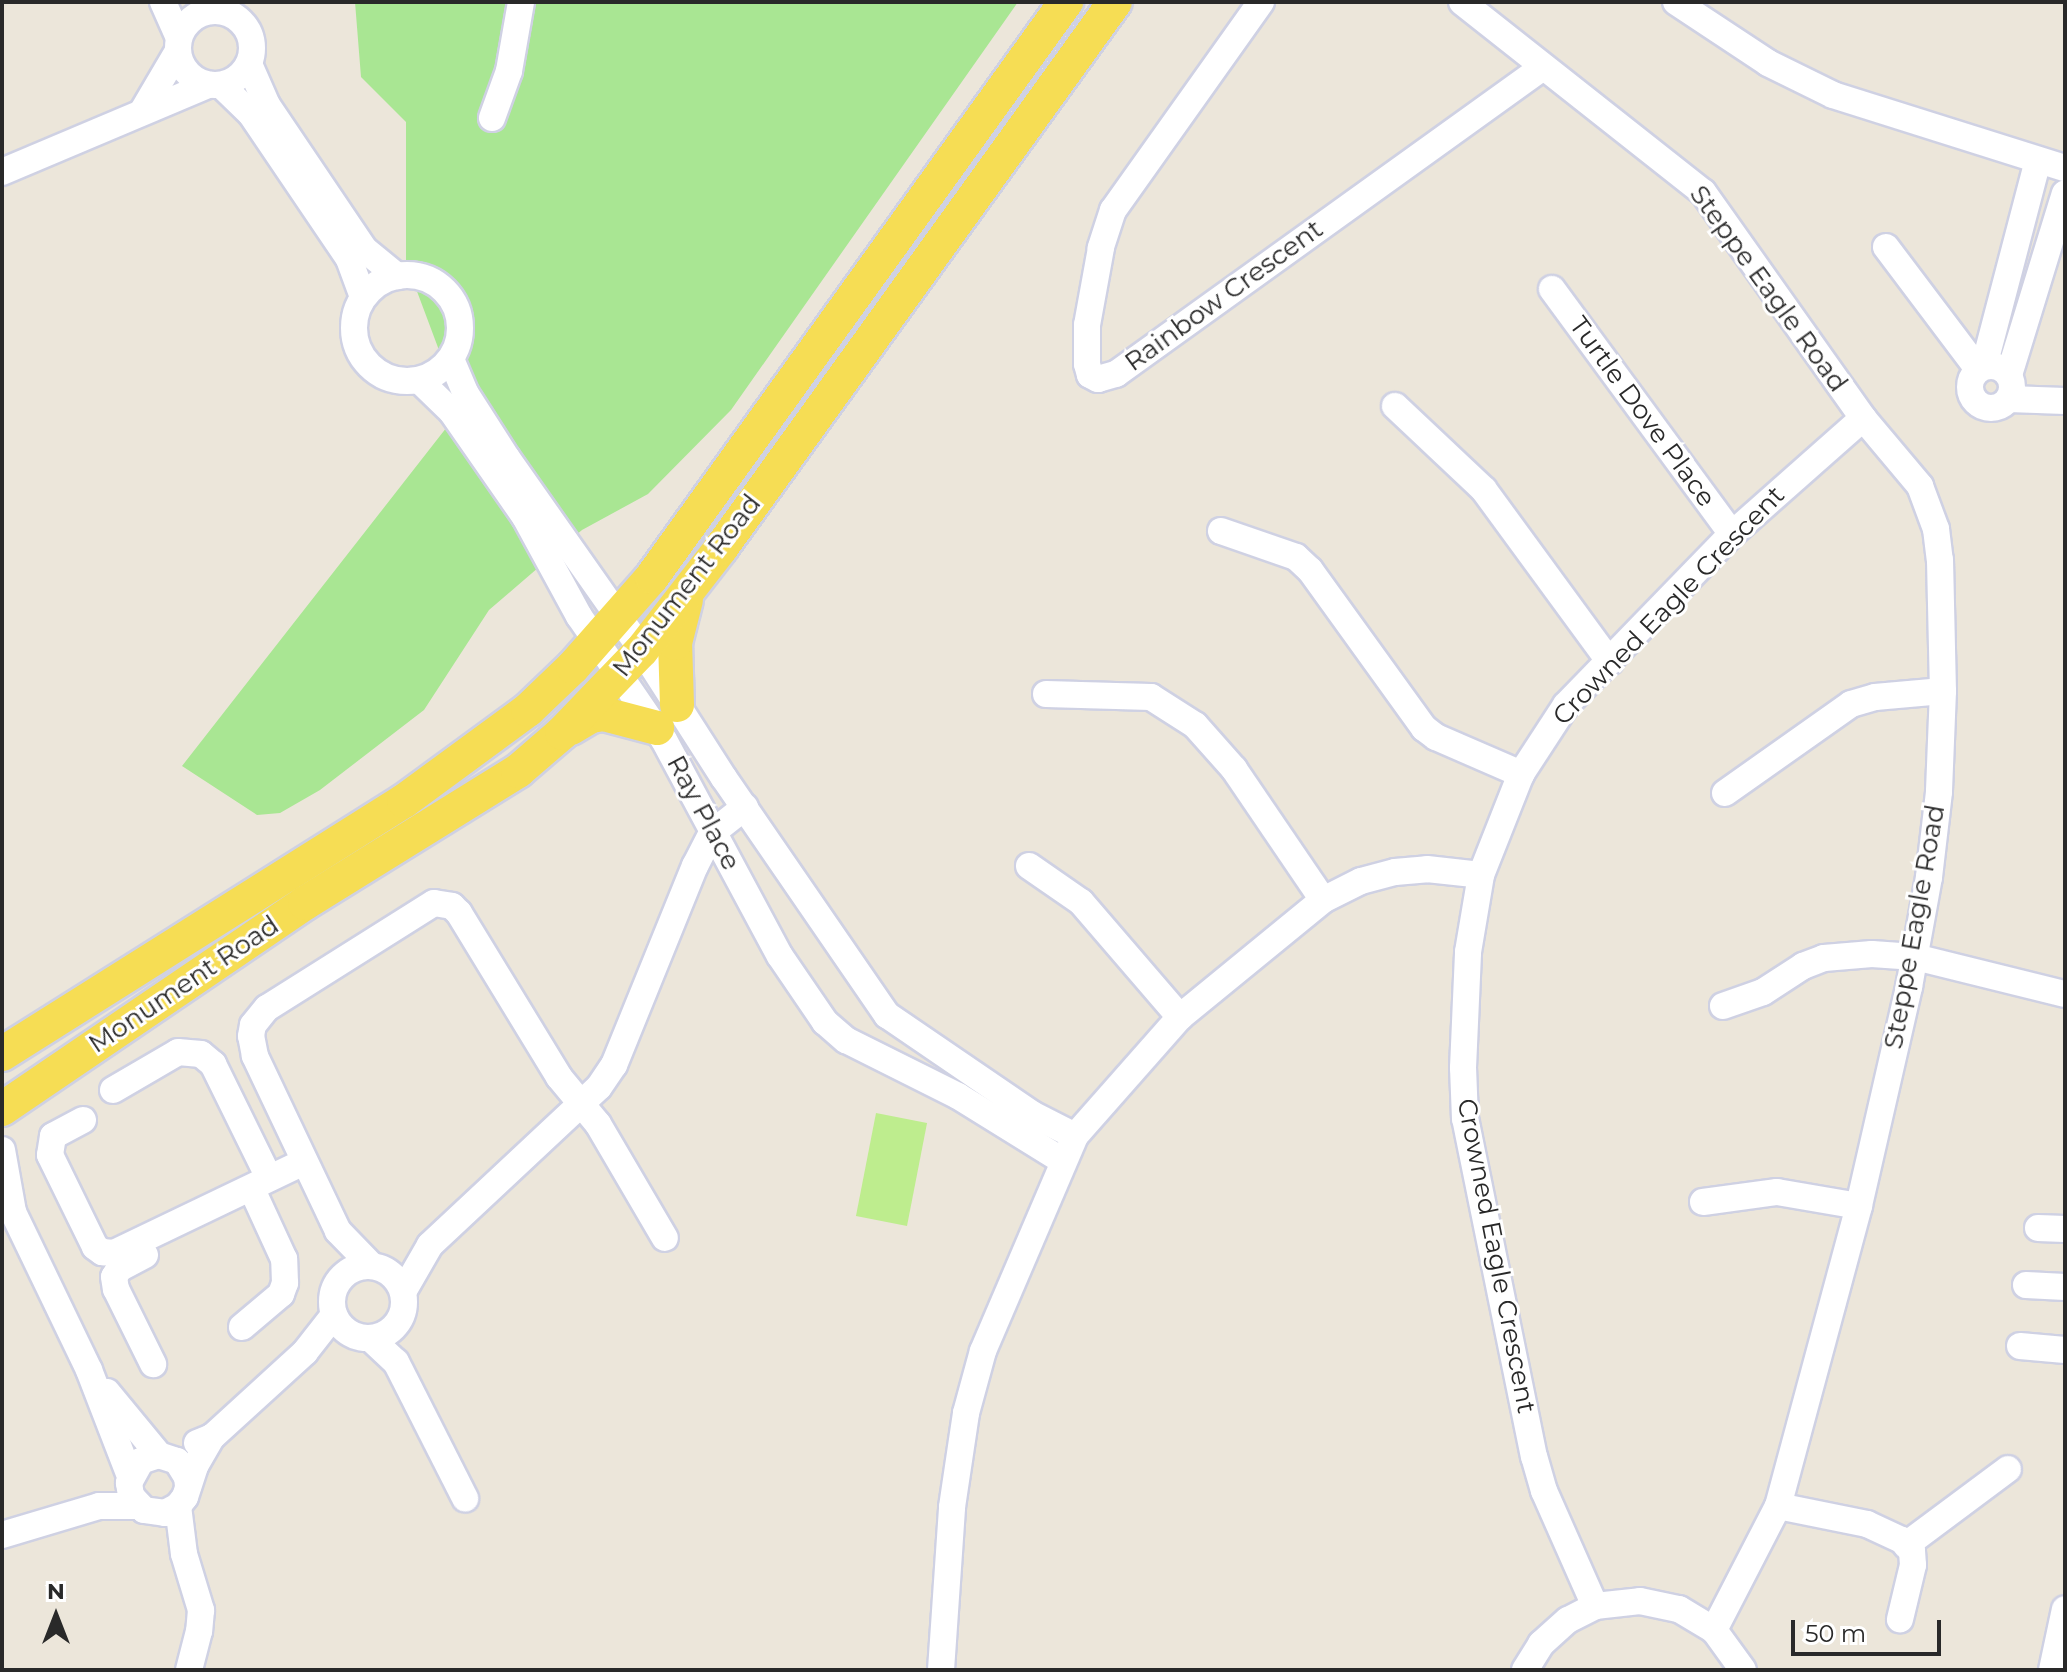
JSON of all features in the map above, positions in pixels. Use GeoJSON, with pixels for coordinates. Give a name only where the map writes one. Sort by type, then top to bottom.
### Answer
{"type":"FeatureCollection","features":[{"type":"Feature","properties":{"kind":"main road","name":"Monument Road"},"geometry":{"type":"LineString","coordinates":[[2,1054],[404,801],[528,710],[596,644],[652,577],[724,479],[1066,2]]}},
{"type":"Feature","properties":{"kind":"main road","name":"Monument Road"},"geometry":{"type":"LineString","coordinates":[[2,1109],[305,903],[518,771],[562,733],[630,662],[721,548],[1115,2]]}},
{"type":"Feature","properties":{"kind":"main road"},"geometry":{"type":"LineString","coordinates":[[562,733],[591,716],[667,716],[675,643],[691,585]]}},
{"type":"Feature","properties":{"kind":"street"},"geometry":{"type":"LineString","coordinates":[[163,2],[187,73],[214,85],[251,114],[349,259],[363,297]]}},
{"type":"Feature","properties":{"kind":"street"},"geometry":{"type":"LineString","coordinates":[[492,118],[509,71],[521,2]]}},
{"type":"Feature","properties":{"kind":"street","name":"Rainbow Crescent"},"geometry":{"type":"LineString","coordinates":[[1261,2],[1113,210],[1101,248],[1087,325],[1087,364],[1090,375],[1098,379],[1116,374],[1543,67]]}},
{"type":"Feature","properties":{"kind":"street","name":"Steppe Eagle Road"},"geometry":{"type":"LineString","coordinates":[[1462,2],[1703,192],[1863,418],[1920,486],[1931,512],[1940,560],[1943,691],[1937,820],[1915,957],[1859,1206],[1778,1506],[1714,1630]]}},
{"type":"Feature","properties":{"kind":"street"},"geometry":{"type":"LineString","coordinates":[[1676,2],[1768,63],[1833,95],[2065,168]]}},
{"type":"Feature","properties":{"kind":"street"},"geometry":{"type":"LineString","coordinates":[[2,172],[142,112],[242,74],[253,52],[247,29],[239,20],[211,7],[193,18],[142,112]]}},
{"type":"Feature","properties":{"kind":"street"},"geometry":{"type":"LineString","coordinates":[[249,64],[267,105],[364,249],[397,276]]}},
{"type":"Feature","properties":{"kind":"street"},"geometry":{"type":"LineString","coordinates":[[2038,160],[1981,368],[1969,389],[1976,403],[1997,408],[2009,387],[2065,193]]}},
{"type":"Feature","properties":{"kind":"street"},"geometry":{"type":"LineString","coordinates":[[1886,247],[1981,368]]}},
{"type":"Feature","properties":{"kind":"street"},"geometry":{"type":"LineString","coordinates":[[397,276],[425,277],[440,285],[452,298],[461,330],[451,359],[436,373],[419,380],[401,381],[383,376],[363,358],[353,332],[355,314],[363,297],[375,284],[397,276]]}},
{"type":"Feature","properties":{"kind":"street","name":"Turtle Dove Place"},"geometry":{"type":"LineString","coordinates":[[1552,289],[1732,534]]}},
{"type":"Feature","properties":{"kind":"street","name":"Ray Place"},"geometry":{"type":"LineString","coordinates":[[451,359],[466,394],[507,458],[618,617],[630,662],[667,716],[745,807],[887,1015],[1063,1161]]}},
{"type":"Feature","properties":{"kind":"street"},"geometry":{"type":"LineString","coordinates":[[1981,368],[1999,366],[2009,387]]}},
{"type":"Feature","properties":{"kind":"street","name":"Ray Place"},"geometry":{"type":"LineString","coordinates":[[419,380],[452,412],[525,517],[596,644],[630,662]]}},
{"type":"Feature","properties":{"kind":"street"},"geometry":{"type":"LineString","coordinates":[[2009,387],[2065,401]]}},
{"type":"Feature","properties":{"kind":"street"},"geometry":{"type":"LineString","coordinates":[[1395,406],[1484,490],[1610,662]]}},
{"type":"Feature","properties":{"kind":"street","name":"Crowned Eagle Crescent"},"geometry":{"type":"LineString","coordinates":[[1595,1606],[1544,1491],[1534,1457],[1465,1119],[1463,1068],[1468,952],[1481,875],[1521,774],[1566,705],[1732,534],[1863,418]]}},
{"type":"Feature","properties":{"kind":"street"},"geometry":{"type":"LineString","coordinates":[[1221,531],[1296,557],[1310,570],[1424,728],[1436,737],[1521,774]]}},
{"type":"Feature","properties":{"kind":"street"},"geometry":{"type":"LineString","coordinates":[[1725,793],[1851,704],[1875,697],[1943,691]]}},
{"type":"Feature","properties":{"kind":"street"},"geometry":{"type":"LineString","coordinates":[[1046,694],[1151,697],[1177,711],[1195,725],[1234,769],[1323,900]]}},
{"type":"Feature","properties":{"kind":"street","name":"Ray Place"},"geometry":{"type":"LineString","coordinates":[[667,716],[712,833],[806,997],[825,1022],[856,1045],[1075,1136]]}},
{"type":"Feature","properties":{"kind":"street"},"geometry":{"type":"LineString","coordinates":[[403,1292],[430,1245],[599,1087],[614,1065],[695,866],[712,833],[745,807]]}},
{"type":"Feature","properties":{"kind":"street"},"geometry":{"type":"LineString","coordinates":[[1029,866],[1081,902],[1099,920],[1180,1017]]}},
{"type":"Feature","properties":{"kind":"street"},"geometry":{"type":"LineString","coordinates":[[941,1670],[952,1507],[966,1413],[983,1351],[1075,1136],[1180,1017],[1323,900],[1361,881],[1395,872],[1427,869],[1481,875]]}},
{"type":"Feature","properties":{"kind":"street"},"geometry":{"type":"LineString","coordinates":[[343,1276],[338,1231],[255,1056],[251,1036],[253,1025],[267,1008],[434,903],[452,906],[459,913],[579,1104],[598,1124],[665,1238]]}},
{"type":"Feature","properties":{"kind":"street"},"geometry":{"type":"LineString","coordinates":[[1723,1006],[1763,992],[1803,966],[1824,958],[1872,954],[1915,957],[2065,994]]}},
{"type":"Feature","properties":{"kind":"street"},"geometry":{"type":"LineString","coordinates":[[856,1045],[887,1015]]}},
{"type":"Feature","properties":{"kind":"street"},"geometry":{"type":"LineString","coordinates":[[113,1090],[178,1052],[201,1054],[213,1064],[263,1188],[284,1259],[285,1283],[281,1294],[242,1327]]}},
{"type":"Feature","properties":{"kind":"street"},"geometry":{"type":"LineString","coordinates":[[83,1120],[53,1136],[50,1155],[95,1247],[102,1252],[114,1253],[263,1188]]}},
{"type":"Feature","properties":{"kind":"street"},"geometry":{"type":"LineString","coordinates":[[2,1150],[8,1205],[89,1370],[137,1494],[184,1554]]}},
{"type":"Feature","properties":{"kind":"street"},"geometry":{"type":"LineString","coordinates":[[153,1364],[116,1289],[114,1277],[119,1269],[306,1166]]}},
{"type":"Feature","properties":{"kind":"street"},"geometry":{"type":"LineString","coordinates":[[1703,1202],[1777,1192],[1859,1206]]}},
{"type":"Feature","properties":{"kind":"street"},"geometry":{"type":"LineString","coordinates":[[2038,1228],[2065,1229]]}},
{"type":"Feature","properties":{"kind":"street"},"geometry":{"type":"LineString","coordinates":[[338,1231],[377,1268],[391,1275],[403,1292],[404,1303],[397,1323],[396,1362]]}},
{"type":"Feature","properties":{"kind":"street"},"geometry":{"type":"LineString","coordinates":[[430,1245],[377,1268],[351,1270],[343,1276],[332,1294],[351,1328],[396,1362],[465,1498]]}},
{"type":"Feature","properties":{"kind":"street"},"geometry":{"type":"LineString","coordinates":[[2026,1285],[2065,1287]]}},
{"type":"Feature","properties":{"kind":"street"},"geometry":{"type":"LineString","coordinates":[[137,1494],[141,1461],[164,1456],[212,1437],[305,1352],[351,1328],[390,1331],[397,1323]]}},
{"type":"Feature","properties":{"kind":"street"},"geometry":{"type":"LineString","coordinates":[[2020,1346],[2065,1350]]}},
{"type":"Feature","properties":{"kind":"street"},"geometry":{"type":"LineString","coordinates":[[89,1370],[164,1456],[183,1468],[184,1554],[201,1610],[189,1670]]}},
{"type":"Feature","properties":{"kind":"street"},"geometry":{"type":"LineString","coordinates":[[137,1494],[165,1513],[183,1496],[212,1437]]}},
{"type":"Feature","properties":{"kind":"street"},"geometry":{"type":"LineString","coordinates":[[1906,1545],[2008,1469]]}},
{"type":"Feature","properties":{"kind":"street"},"geometry":{"type":"LineString","coordinates":[[2,1535],[137,1494]]}},
{"type":"Feature","properties":{"kind":"street"},"geometry":{"type":"LineString","coordinates":[[1778,1506],[1867,1524],[1888,1531],[1906,1545],[1912,1551],[1913,1565],[1900,1619]]}},
{"type":"Feature","properties":{"kind":"street"},"geometry":{"type":"LineString","coordinates":[[1525,1670],[1541,1644],[1568,1620],[1595,1606],[1640,1601],[1679,1609],[1714,1630],[1743,1670]]}},
{"type":"Feature","properties":{"kind":"street"},"geometry":{"type":"LineString","coordinates":[[2054,1667],[2065,1609]]}},
{"type":"Feature","properties":{"kind":"green space"},"geometry":{"type":"Polygon","coordinates":[[[355,2],[1018,2],[731,410],[648,494],[582,530],[489,610],[424,710],[320,790],[280,813],[257,815],[182,766],[461,409],[406,262],[406,122],[361,77],[355,2]]]}},
{"type":"Feature","properties":{"kind":"green space"},"geometry":{"type":"Polygon","coordinates":[[[876,1113],[927,1123],[907,1226],[856,1216],[876,1113]]]}}]}
